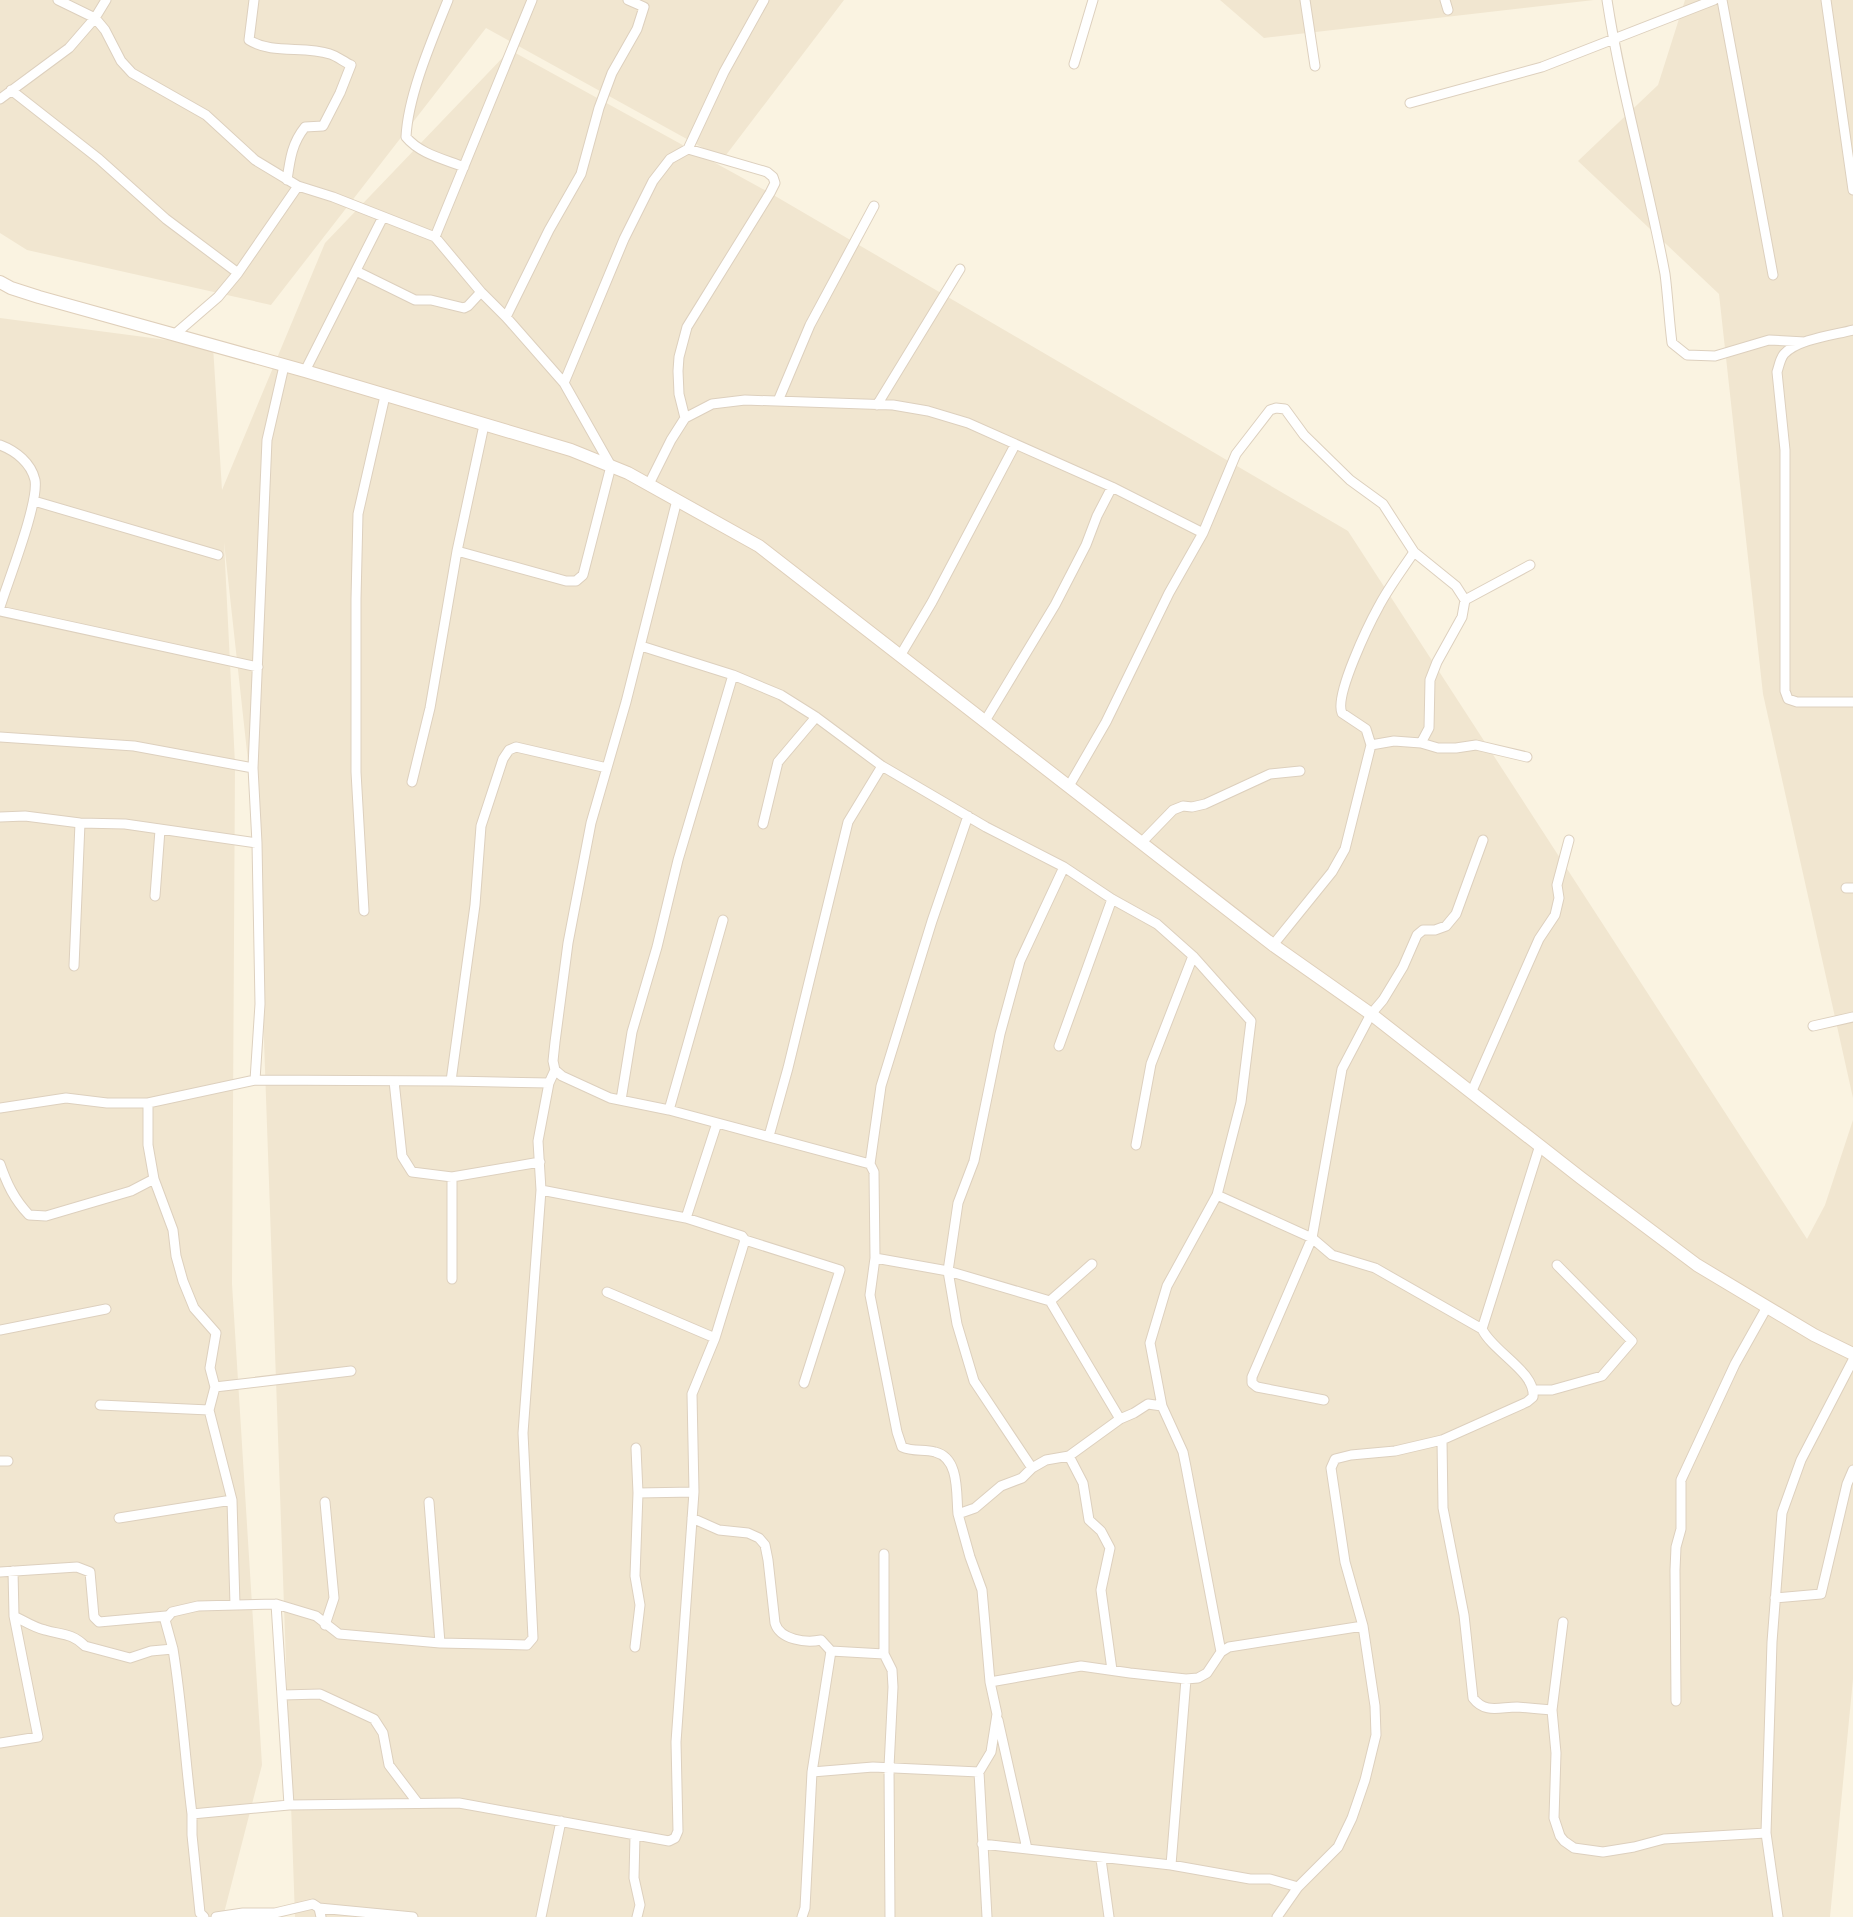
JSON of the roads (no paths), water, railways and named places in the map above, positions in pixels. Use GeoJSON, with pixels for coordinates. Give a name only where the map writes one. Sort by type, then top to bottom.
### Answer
{"type":"FeatureCollection","features":[{"type":"Feature","properties":{"kind":"street"},"geometry":{"type":"LineString","coordinates":[[58,0],[95,18],[105,30],[121,62],[132,73],[206,115],[255,160],[298,186],[333,197],[435,237],[481,292],[564,382],[611,466],[583,576],[576,581],[566,581],[457,551]]}},
{"type":"Feature","properties":{"kind":"street"},"geometry":{"type":"LineString","coordinates":[[0,99],[69,48],[95,18],[106,0]]}},
{"type":"Feature","properties":{"kind":"street"},"geometry":{"type":"LineString","coordinates":[[254,0],[249,40],[274,48],[329,53],[351,65],[323,126],[305,127],[296,138],[287,180]]}},
{"type":"Feature","properties":{"kind":"street"},"geometry":{"type":"LineString","coordinates":[[448,0],[428,52],[407,122],[406,137],[424,152],[464,167]]}},
{"type":"Feature","properties":{"kind":"street"},"geometry":{"type":"LineString","coordinates":[[435,237],[532,0]]}},
{"type":"Feature","properties":{"kind":"street"},"geometry":{"type":"LineString","coordinates":[[506,317],[549,230],[581,174],[599,108],[612,74],[637,29],[644,7],[628,0]]}},
{"type":"Feature","properties":{"kind":"street"},"geometry":{"type":"LineString","coordinates":[[564,382],[624,239],[653,181],[673,156],[688,149],[724,72],[764,0]]}},
{"type":"Feature","properties":{"kind":"street"},"geometry":{"type":"LineString","coordinates":[[1074,64],[1093,0]]}},
{"type":"Feature","properties":{"kind":"street"},"geometry":{"type":"LineString","coordinates":[[1305,0],[1314,66]]}},
{"type":"Feature","properties":{"kind":"street"},"geometry":{"type":"LineString","coordinates":[[1607,0],[1613,39],[1638,143],[1665,276],[1672,343],[1687,355],[1714,356],[1769,340],[1805,342]]}},
{"type":"Feature","properties":{"kind":"street"},"geometry":{"type":"LineString","coordinates":[[1722,0],[1773,275]]}},
{"type":"Feature","properties":{"kind":"street"},"geometry":{"type":"LineString","coordinates":[[1826,0],[1853,190]]}},
{"type":"Feature","properties":{"kind":"street"},"geometry":{"type":"LineString","coordinates":[[1410,103],[1542,68],[1709,1]]}},
{"type":"Feature","properties":{"kind":"street"},"geometry":{"type":"LineString","coordinates":[[11,90],[99,159],[166,219],[238,273]]}},
{"type":"Feature","properties":{"kind":"street"},"geometry":{"type":"LineString","coordinates":[[685,418],[679,394],[678,371],[679,357],[687,327],[775,183],[767,172],[688,149]]}},
{"type":"Feature","properties":{"kind":"street"},"geometry":{"type":"LineString","coordinates":[[174,335],[218,297],[238,273],[298,186]]}},
{"type":"Feature","properties":{"kind":"street"},"geometry":{"type":"LineString","coordinates":[[778,401],[810,325],[874,206]]}},
{"type":"Feature","properties":{"kind":"street"},"geometry":{"type":"LineString","coordinates":[[305,371],[383,217]]}},
{"type":"Feature","properties":{"kind":"street"},"geometry":{"type":"LineString","coordinates":[[876,405],[960,268]]}},
{"type":"Feature","properties":{"kind":"street"},"geometry":{"type":"LineString","coordinates":[[356,271],[415,300],[431,300],[464,308],[481,292]]}},
{"type":"Feature","properties":{"kind":"street"},"geometry":{"type":"LineString","coordinates":[[0,282],[39,297],[305,371],[571,450],[649,484],[759,546],[1273,945],[1371,1014],[1581,1178],[1697,1265],[1814,1335],[1853,1354]]}},
{"type":"Feature","properties":{"kind":"street"},"geometry":{"type":"LineString","coordinates":[[1853,330],[1805,342],[1785,353],[1778,372],[1785,450],[1785,691],[1788,699],[1797,702],[1853,702]]}},
{"type":"Feature","properties":{"kind":"street"},"geometry":{"type":"LineString","coordinates":[[255,1080],[260,1004],[253,768],[267,440],[284,366]]}},
{"type":"Feature","properties":{"kind":"street"},"geometry":{"type":"LineString","coordinates":[[364,911],[356,772],[358,514],[385,396]]}},
{"type":"Feature","properties":{"kind":"street"},"geometry":{"type":"LineString","coordinates":[[649,484],[685,418],[712,404],[723,401],[778,401],[876,405],[928,411],[968,423],[1112,487],[1203,533]]}},
{"type":"Feature","properties":{"kind":"street"},"geometry":{"type":"LineString","coordinates":[[1069,786],[1106,722],[1169,593],[1203,533],[1236,453],[1270,410],[1276,408],[1284,409],[1304,435],[1350,480],[1383,504],[1414,552],[1456,586],[1465,600],[1462,617],[1437,662],[1430,680],[1429,728],[1421,742]]}},
{"type":"Feature","properties":{"kind":"street"},"geometry":{"type":"LineString","coordinates":[[412,782],[430,708],[457,551],[484,425]]}},
{"type":"Feature","properties":{"kind":"street"},"geometry":{"type":"LineString","coordinates":[[0,445],[9,448],[29,465],[35,481],[34,501],[0,607]]}},
{"type":"Feature","properties":{"kind":"street"},"geometry":{"type":"LineString","coordinates":[[900,656],[942,583],[1015,445]]}},
{"type":"Feature","properties":{"kind":"street"},"geometry":{"type":"LineString","coordinates":[[985,721],[1055,605],[1112,487]]}},
{"type":"Feature","properties":{"kind":"street"},"geometry":{"type":"LineString","coordinates":[[0,1572],[77,1567],[90,1572],[94,1617],[99,1622],[166,1616],[172,1611],[198,1606],[276,1604],[316,1616],[339,1634],[440,1643],[527,1645],[534,1638],[523,1433],[541,1190],[538,1141],[549,1083],[555,1071],[553,1061],[568,943],[591,823],[641,646],[677,500]]}},
{"type":"Feature","properties":{"kind":"street"},"geometry":{"type":"LineString","coordinates":[[34,501],[218,555]]}},
{"type":"Feature","properties":{"kind":"street"},"geometry":{"type":"LineString","coordinates":[[1273,945],[1332,872],[1345,849],[1371,745],[1366,729],[1342,713],[1339,703],[1347,677],[1379,605],[1414,552]]}},
{"type":"Feature","properties":{"kind":"street"},"geometry":{"type":"LineString","coordinates":[[1465,600],[1530,565]]}},
{"type":"Feature","properties":{"kind":"street"},"geometry":{"type":"LineString","coordinates":[[0,612],[258,667]]}},
{"type":"Feature","properties":{"kind":"street"},"geometry":{"type":"LineString","coordinates":[[641,646],[733,675],[781,695],[816,717],[882,766],[968,816],[1064,867],[1112,899],[1157,924],[1193,956],[1251,1021],[1241,1102],[1217,1195],[1167,1286],[1154,1323],[1150,1343],[1162,1406],[1183,1452],[1221,1652]]}},
{"type":"Feature","properties":{"kind":"street"},"geometry":{"type":"LineString","coordinates":[[621,1100],[632,1032],[657,947],[678,860],[733,675]]}},
{"type":"Feature","properties":{"kind":"street"},"geometry":{"type":"LineString","coordinates":[[763,824],[778,762],[816,717]]}},
{"type":"Feature","properties":{"kind":"street"},"geometry":{"type":"LineString","coordinates":[[0,737],[134,746],[253,768]]}},
{"type":"Feature","properties":{"kind":"street"},"geometry":{"type":"LineString","coordinates":[[1371,745],[1394,741],[1421,742],[1438,748],[1476,745],[1527,757]]}},
{"type":"Feature","properties":{"kind":"street"},"geometry":{"type":"LineString","coordinates":[[451,1081],[475,905],[481,826],[503,759],[509,750],[516,747],[607,768]]}},
{"type":"Feature","properties":{"kind":"street"},"geometry":{"type":"LineString","coordinates":[[769,1136],[791,1057],[848,822],[882,766]]}},
{"type":"Feature","properties":{"kind":"street"},"geometry":{"type":"LineString","coordinates":[[1142,842],[1173,810],[1183,806],[1192,807],[1205,804],[1269,774],[1300,771]]}},
{"type":"Feature","properties":{"kind":"street"},"geometry":{"type":"LineString","coordinates":[[0,818],[25,816],[80,823],[125,824],[257,843]]}},
{"type":"Feature","properties":{"kind":"street"},"geometry":{"type":"LineString","coordinates":[[968,816],[932,921],[881,1086],[870,1164],[874,1172],[875,1258],[870,1295],[897,1432],[902,1447],[910,1451],[934,1451],[947,1457],[953,1467],[958,1514],[982,1590],[990,1682],[1027,1849]]}},
{"type":"Feature","properties":{"kind":"street"},"geometry":{"type":"LineString","coordinates":[[74,966],[80,823]]}},
{"type":"Feature","properties":{"kind":"street"},"geometry":{"type":"LineString","coordinates":[[155,896],[160,830]]}},
{"type":"Feature","properties":{"kind":"street"},"geometry":{"type":"LineString","coordinates":[[1324,1400],[1257,1387],[1252,1383],[1252,1377],[1312,1238],[1342,1069],[1371,1014],[1383,1000],[1403,967],[1417,935],[1423,930],[1435,930],[1446,926],[1456,914],[1483,840]]}},
{"type":"Feature","properties":{"kind":"street"},"geometry":{"type":"LineString","coordinates":[[1471,1093],[1539,939],[1555,915],[1559,898],[1557,885],[1569,840]]}},
{"type":"Feature","properties":{"kind":"street"},"geometry":{"type":"LineString","coordinates":[[1032,1468],[974,1381],[957,1324],[948,1271],[958,1203],[974,1161],[1000,1034],[1020,961],[1064,867]]}},
{"type":"Feature","properties":{"kind":"street"},"geometry":{"type":"LineString","coordinates":[[1059,1046],[1112,899]]}},
{"type":"Feature","properties":{"kind":"street"},"geometry":{"type":"LineString","coordinates":[[669,1110],[723,920]]}},
{"type":"Feature","properties":{"kind":"street"},"geometry":{"type":"LineString","coordinates":[[1136,1145],[1151,1064],[1193,956]]}},
{"type":"Feature","properties":{"kind":"street"},"geometry":{"type":"LineString","coordinates":[[1813,1026],[1853,1017]]}},
{"type":"Feature","properties":{"kind":"street"},"geometry":{"type":"LineString","coordinates":[[555,1071],[610,1098],[669,1110],[870,1164]]}},
{"type":"Feature","properties":{"kind":"street"},"geometry":{"type":"LineString","coordinates":[[0,1108],[66,1098],[107,1103],[148,1103],[255,1080],[549,1083]]}},
{"type":"Feature","properties":{"kind":"street"},"geometry":{"type":"LineString","coordinates":[[394,1081],[402,1156],[411,1172],[452,1177],[540,1162]]}},
{"type":"Feature","properties":{"kind":"street"},"geometry":{"type":"LineString","coordinates":[[148,1103],[148,1145],[154,1179],[173,1230],[176,1256],[194,1308],[216,1333],[210,1368],[216,1387],[210,1410],[232,1500],[235,1605]]}},
{"type":"Feature","properties":{"kind":"street"},"geometry":{"type":"LineString","coordinates":[[686,1218],[717,1123]]}},
{"type":"Feature","properties":{"kind":"street"},"geometry":{"type":"LineString","coordinates":[[1482,1329],[1540,1145]]}},
{"type":"Feature","properties":{"kind":"street"},"geometry":{"type":"LineString","coordinates":[[0,1164],[8,1186],[28,1215],[46,1216],[131,1191],[154,1179]]}},
{"type":"Feature","properties":{"kind":"street"},"geometry":{"type":"LineString","coordinates":[[452,1177],[452,1279]]}},
{"type":"Feature","properties":{"kind":"street"},"geometry":{"type":"LineString","coordinates":[[541,1190],[686,1218],[741,1236],[745,1240],[840,1270],[804,1383]]}},
{"type":"Feature","properties":{"kind":"street"},"geometry":{"type":"LineString","coordinates":[[1217,1195],[1312,1238],[1332,1255],[1375,1268],[1482,1329],[1487,1340],[1530,1380],[1534,1390],[1533,1397],[1527,1402],[1442,1440],[1395,1451],[1351,1455],[1335,1459],[1331,1468],[1345,1562],[1363,1626],[1375,1706],[1376,1735],[1365,1780],[1352,1818],[1338,1847],[1299,1887],[1276,1917]]}},
{"type":"Feature","properties":{"kind":"street"},"geometry":{"type":"LineString","coordinates":[[192,1815],[289,1805],[459,1803],[669,1841],[675,1838],[678,1831],[676,1742],[694,1492],[692,1394],[715,1338],[745,1240]]}},
{"type":"Feature","properties":{"kind":"street"},"geometry":{"type":"LineString","coordinates":[[875,1258],[948,1271],[1050,1301],[1120,1419]]}},
{"type":"Feature","properties":{"kind":"street"},"geometry":{"type":"LineString","coordinates":[[1050,1301],[1092,1264]]}},
{"type":"Feature","properties":{"kind":"street"},"geometry":{"type":"LineString","coordinates":[[1534,1390],[1552,1390],[1602,1376],[1632,1341],[1557,1265]]}},
{"type":"Feature","properties":{"kind":"street"},"geometry":{"type":"LineString","coordinates":[[607,1292],[715,1338]]}},
{"type":"Feature","properties":{"kind":"street"},"geometry":{"type":"LineString","coordinates":[[1676,1701],[1675,1570],[1676,1547],[1681,1529],[1681,1480],[1735,1364],[1767,1307]]}},
{"type":"Feature","properties":{"kind":"street"},"geometry":{"type":"LineString","coordinates":[[0,1330],[106,1309]]}},
{"type":"Feature","properties":{"kind":"street"},"geometry":{"type":"LineString","coordinates":[[1778,1917],[1766,1833],[1772,1642],[1782,1513],[1801,1460],[1853,1360]]}},
{"type":"Feature","properties":{"kind":"street"},"geometry":{"type":"LineString","coordinates":[[216,1387],[351,1371]]}},
{"type":"Feature","properties":{"kind":"street"},"geometry":{"type":"LineString","coordinates":[[958,1514],[975,1508],[1001,1486],[1022,1478],[1032,1468],[1046,1460],[1068,1456],[1120,1419],[1148,1404],[1162,1406]]}},
{"type":"Feature","properties":{"kind":"street"},"geometry":{"type":"LineString","coordinates":[[100,1405],[210,1410]]}},
{"type":"Feature","properties":{"kind":"street"},"geometry":{"type":"LineString","coordinates":[[1442,1440],[1443,1508],[1464,1615],[1470,1691],[1482,1707],[1494,1710],[1515,1707],[1552,1710]]}},
{"type":"Feature","properties":{"kind":"street"},"geometry":{"type":"LineString","coordinates":[[635,1647],[640,1605],[635,1576],[638,1493],[636,1448]]}},
{"type":"Feature","properties":{"kind":"street"},"geometry":{"type":"LineString","coordinates":[[1068,1456],[1083,1483],[1089,1520],[1101,1531],[1110,1548],[1101,1590],[1112,1670]]}},
{"type":"Feature","properties":{"kind":"street"},"geometry":{"type":"LineString","coordinates":[[1775,1598],[1821,1594],[1847,1484],[1853,1470]]}},
{"type":"Feature","properties":{"kind":"street"},"geometry":{"type":"LineString","coordinates":[[638,1493],[694,1492]]}},
{"type":"Feature","properties":{"kind":"street"},"geometry":{"type":"LineString","coordinates":[[119,1518],[232,1500]]}},
{"type":"Feature","properties":{"kind":"street"},"geometry":{"type":"LineString","coordinates":[[325,1502],[334,1598],[326,1625]]}},
{"type":"Feature","properties":{"kind":"street"},"geometry":{"type":"LineString","coordinates":[[429,1503],[440,1643]]}},
{"type":"Feature","properties":{"kind":"street"},"geometry":{"type":"LineString","coordinates":[[692,1518],[719,1530],[748,1533],[759,1538],[765,1545],[777,1630],[782,1635],[810,1642],[821,1640],[831,1651],[884,1654]]}},
{"type":"Feature","properties":{"kind":"street"},"geometry":{"type":"LineString","coordinates":[[884,1554],[884,1654],[892,1670],[893,1687],[890,1767],[890,1917]]}},
{"type":"Feature","properties":{"kind":"street"},"geometry":{"type":"LineString","coordinates":[[0,1743],[38,1737],[14,1616],[13,1571]]}},
{"type":"Feature","properties":{"kind":"street"},"geometry":{"type":"LineString","coordinates":[[276,1604],[289,1805]]}},
{"type":"Feature","properties":{"kind":"street"},"geometry":{"type":"LineString","coordinates":[[14,1616],[45,1630],[63,1632],[85,1646],[130,1658],[151,1651],[173,1649]]}},
{"type":"Feature","properties":{"kind":"street"},"geometry":{"type":"LineString","coordinates":[[166,1616],[180,1691],[200,1913],[204,1917]]}},
{"type":"Feature","properties":{"kind":"street"},"geometry":{"type":"LineString","coordinates":[[1563,1622],[1552,1710],[1556,1753],[1554,1818],[1560,1836],[1574,1848],[1603,1852],[1664,1839],[1766,1833]]}},
{"type":"Feature","properties":{"kind":"street"},"geometry":{"type":"LineString","coordinates":[[990,1682],[1081,1666],[1186,1679],[1198,1678],[1207,1673],[1221,1652],[1229,1647],[1363,1626]]}},
{"type":"Feature","properties":{"kind":"street"},"geometry":{"type":"LineString","coordinates":[[802,1917],[805,1908],[812,1772],[831,1651]]}},
{"type":"Feature","properties":{"kind":"street"},"geometry":{"type":"LineString","coordinates":[[1171,1865],[1186,1679]]}},
{"type":"Feature","properties":{"kind":"street"},"geometry":{"type":"LineString","coordinates":[[283,1695],[320,1694],[374,1719],[383,1732],[389,1765],[417,1802]]}},
{"type":"Feature","properties":{"kind":"street"},"geometry":{"type":"LineString","coordinates":[[987,1917],[979,1772],[991,1752],[997,1714]]}},
{"type":"Feature","properties":{"kind":"street"},"geometry":{"type":"LineString","coordinates":[[812,1772],[890,1767],[979,1772]]}},
{"type":"Feature","properties":{"kind":"street"},"geometry":{"type":"LineString","coordinates":[[542,1917],[561,1821]]}},
{"type":"Feature","properties":{"kind":"street"},"geometry":{"type":"LineString","coordinates":[[635,1835],[634,1878],[640,1905],[638,1917]]}},
{"type":"Feature","properties":{"kind":"street"},"geometry":{"type":"LineString","coordinates":[[982,1844],[1171,1865],[1250,1879],[1270,1879],[1299,1887]]}},
{"type":"Feature","properties":{"kind":"street"},"geometry":{"type":"LineString","coordinates":[[1101,1859],[1109,1917]]}},
{"type":"Feature","properties":{"kind":"street"},"geometry":{"type":"LineString","coordinates":[[217,1917],[243,1913],[275,1913],[313,1904],[320,1912],[413,1917]]}}]}
